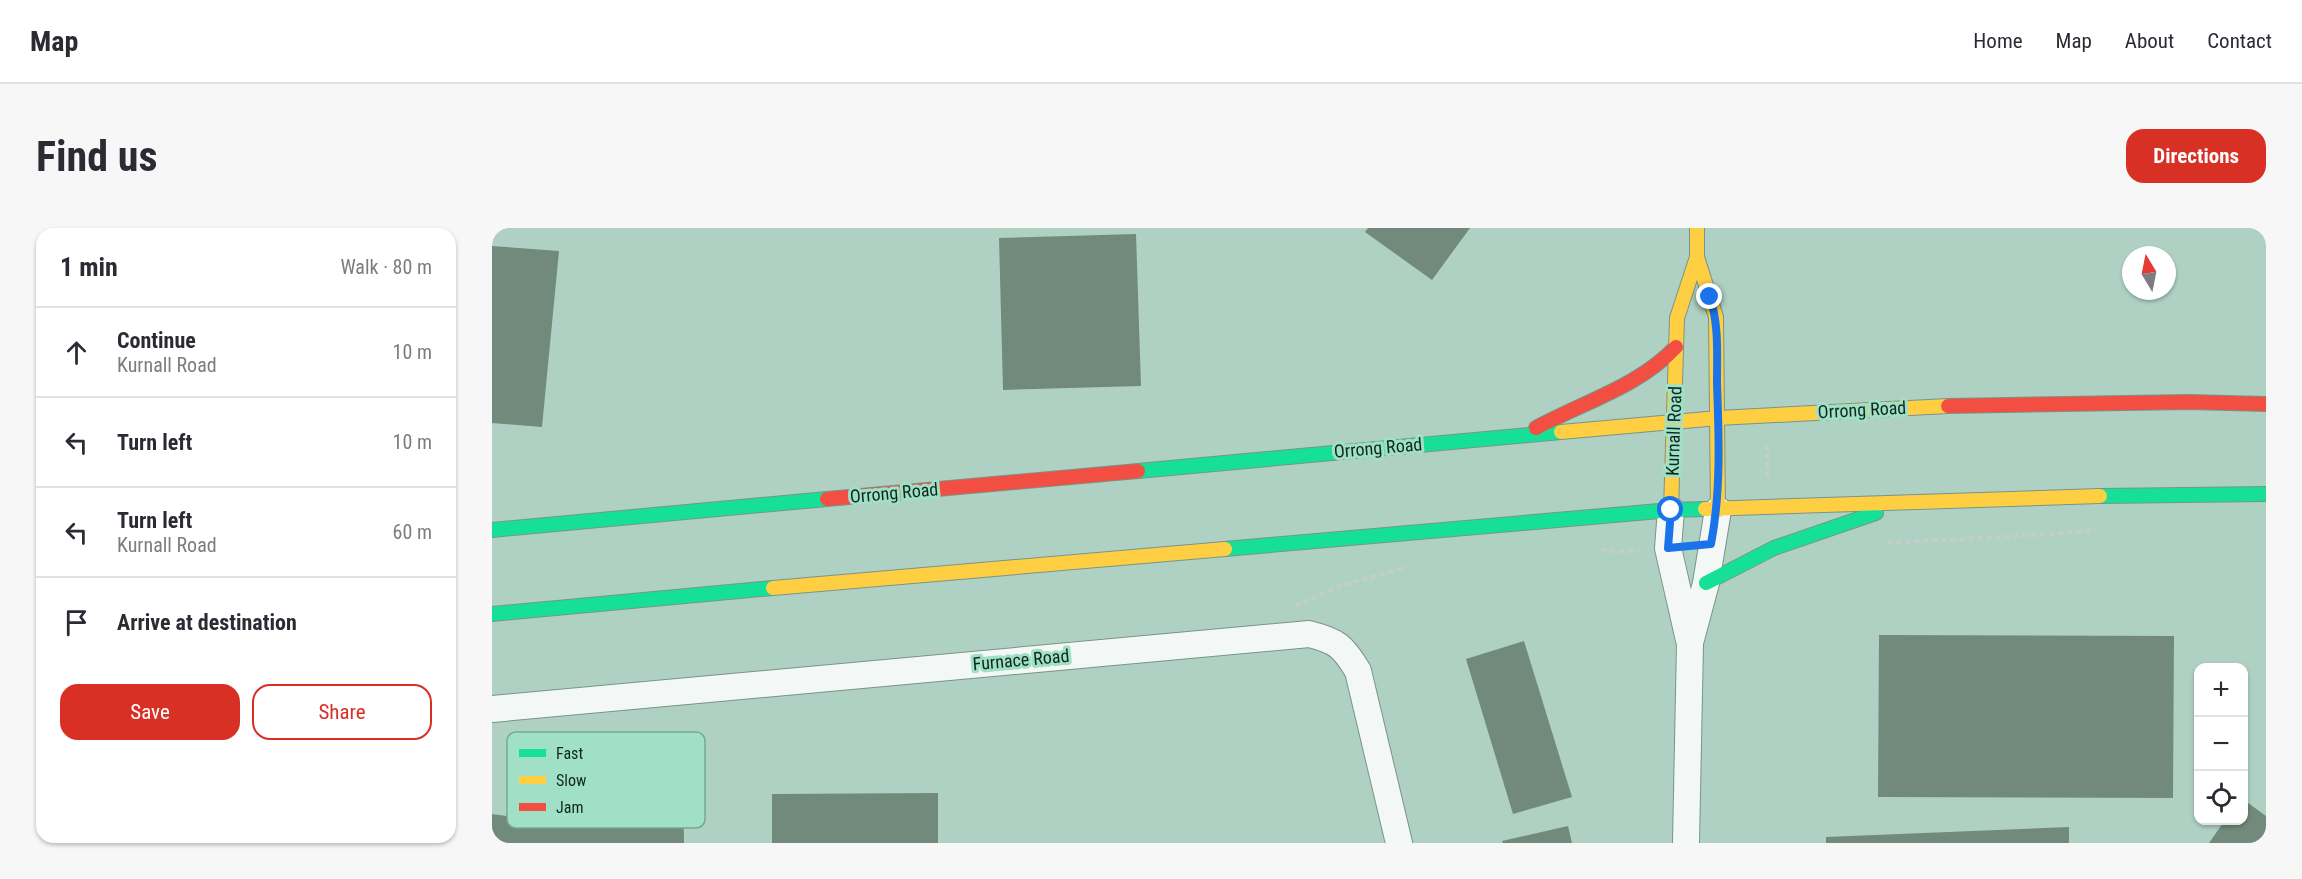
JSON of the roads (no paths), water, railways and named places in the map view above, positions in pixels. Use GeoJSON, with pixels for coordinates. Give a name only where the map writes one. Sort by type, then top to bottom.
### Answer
{"type":"FeatureCollection","features":[{"type":"Feature","properties":{"kind":"main road","name":"Kurnall Road"},"geometry":{"type":"LineString","coordinates":[[1697,228],[1697,256],[1716,317],[1718,510]]}},
{"type":"Feature","properties":{"kind":"main road","name":"Kurnall Road"},"geometry":{"type":"LineString","coordinates":[[1671,510],[1677,318],[1697,256]]}},
{"type":"Feature","properties":{"kind":"main road"},"geometry":{"type":"LineString","coordinates":[[1524,435],[1568,411],[1636,381],[1662,363],[1676,347]]}},
{"type":"Feature","properties":{"kind":"main road","name":"Orrong Road"},"geometry":{"type":"LineString","coordinates":[[492,530],[1718,418],[1954,406],[2189,402],[2266,404]]}},
{"type":"Feature","properties":{"kind":"main road"},"geometry":{"type":"LineString","coordinates":[[492,614],[1671,510],[2146,494],[2266,494]]}},
{"type":"Feature","properties":{"kind":"main road"},"geometry":{"type":"LineString","coordinates":[[1706,583],[1773,548],[1909,501]]}},
{"type":"Feature","properties":{"kind":"street","name":"Kurnall Road"},"geometry":{"type":"LineString","coordinates":[[1671,510],[1668,548],[1690,643]]}},
{"type":"Feature","properties":{"kind":"street","name":"Kurnall Road"},"geometry":{"type":"LineString","coordinates":[[1686,843],[1690,643],[1706,583],[1718,510]]}},
{"type":"Feature","properties":{"kind":"street","name":"Furnace Road"},"geometry":{"type":"LineString","coordinates":[[492,709],[1309,634],[1332,640],[1347,654],[1358,671],[1399,843]]}}]}
